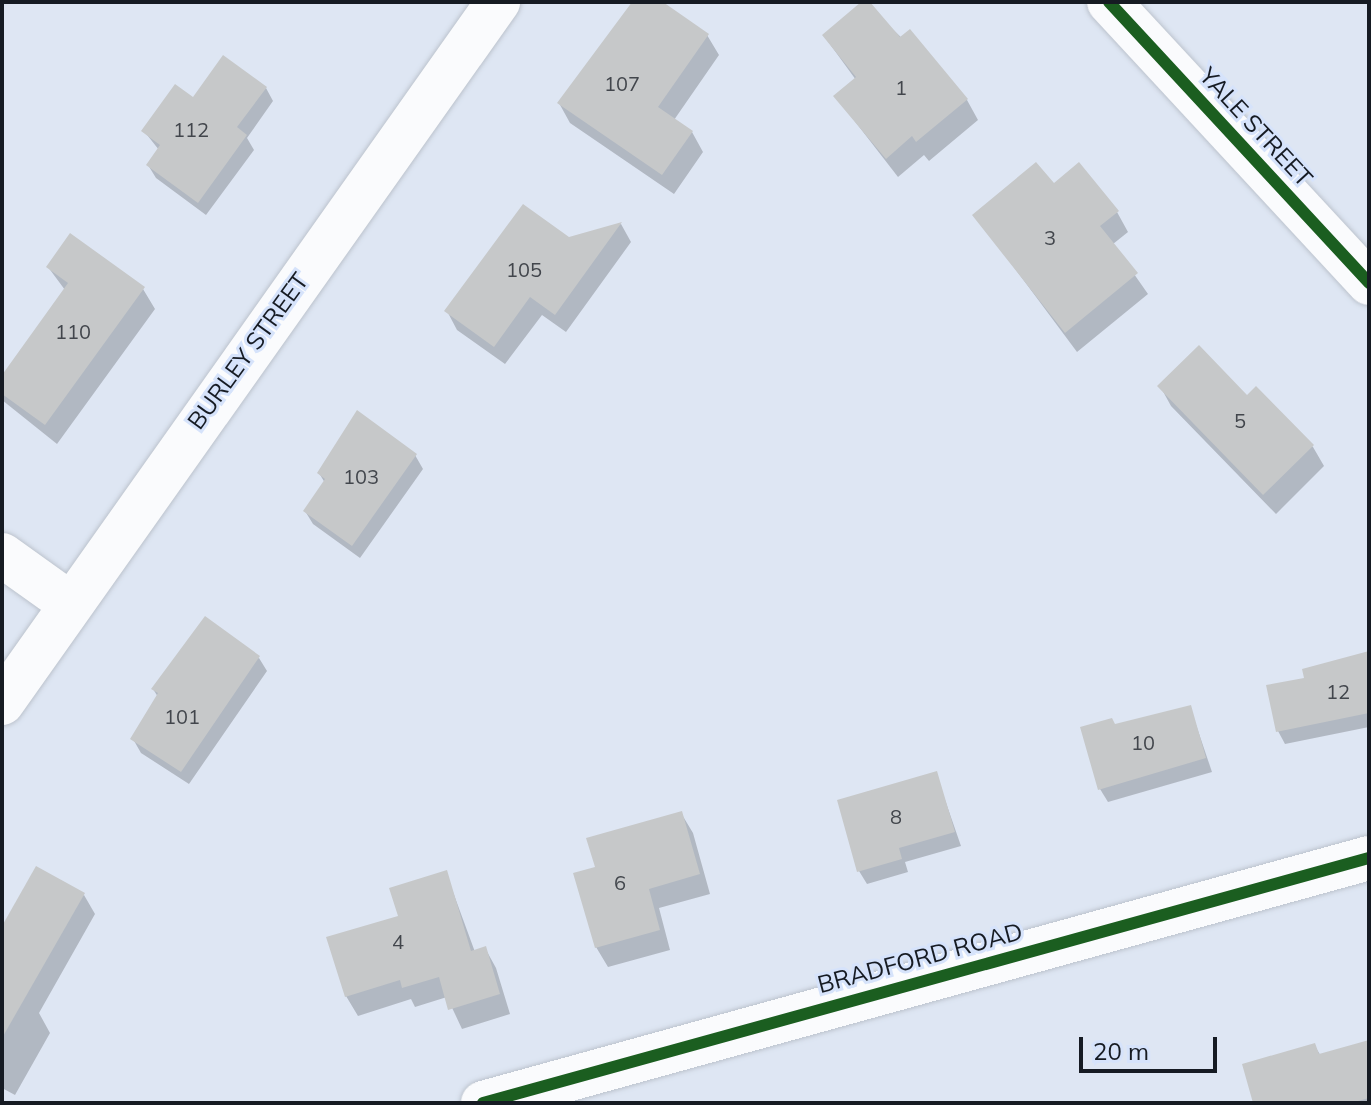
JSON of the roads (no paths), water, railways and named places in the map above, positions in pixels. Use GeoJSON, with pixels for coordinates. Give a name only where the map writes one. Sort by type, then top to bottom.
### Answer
{"type":"FeatureCollection","features":[{"type":"Feature","properties":{"kind":"street","name":"BURLEY STREET"},"geometry":{"type":"LineString","coordinates":[[2,703],[69,603],[498,2]]}},
{"type":"Feature","properties":{"kind":"street","name":"YALE STREET"},"geometry":{"type":"LineString","coordinates":[[1109,2],[1369,283]]}},
{"type":"Feature","properties":{"kind":"street"},"geometry":{"type":"LineString","coordinates":[[2,555],[69,603]]}},
{"type":"Feature","properties":{"kind":"street","name":"BRADFORD ROAD"},"geometry":{"type":"LineString","coordinates":[[483,1103],[1369,858]]}}]}
